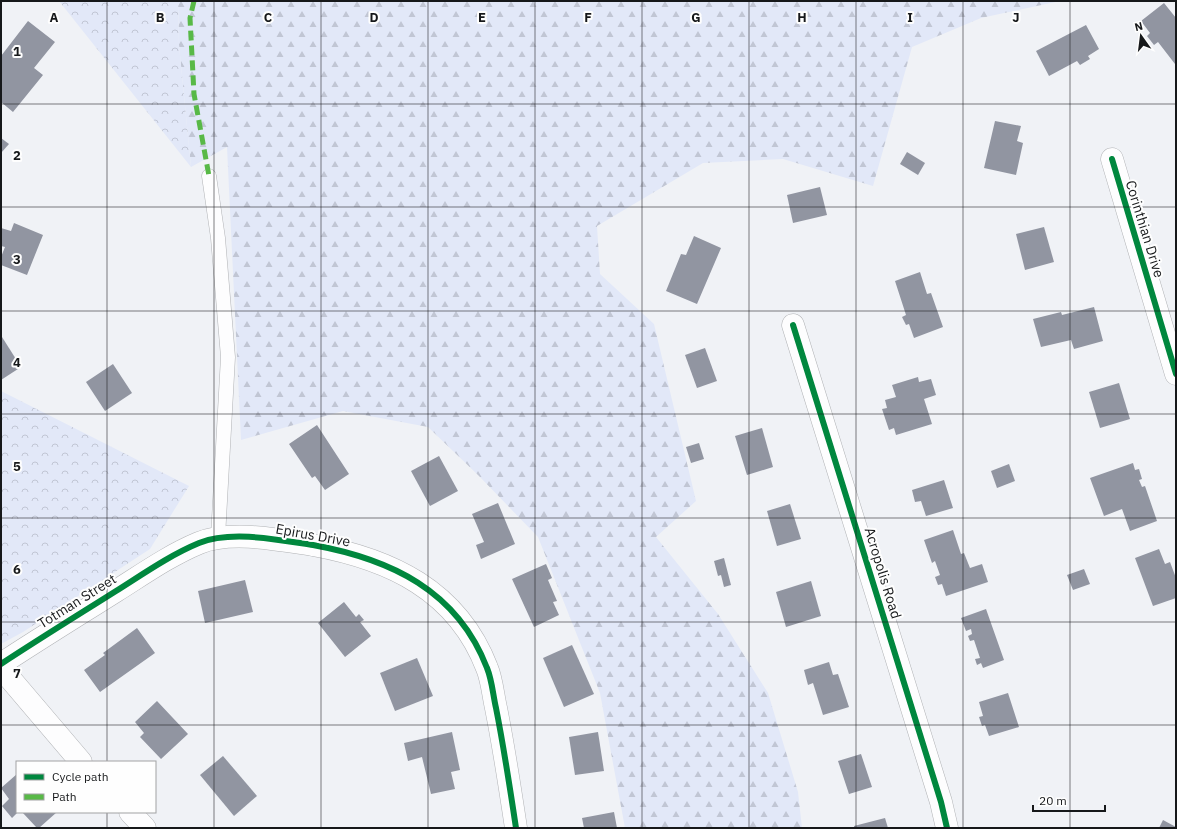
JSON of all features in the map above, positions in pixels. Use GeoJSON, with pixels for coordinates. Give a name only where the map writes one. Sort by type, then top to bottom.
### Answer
{"type":"FeatureCollection","features":[{"type":"Feature","properties":{"kind":"street","name":"Corinthian Drive"},"geometry":{"type":"LineString","coordinates":[[1112,159],[1176,374]]}},
{"type":"Feature","properties":{"kind":"street","name":"Acropolis Road"},"geometry":{"type":"LineString","coordinates":[[793,325],[947,828]]}},
{"type":"Feature","properties":{"kind":"street","name":"Epirus Drive"},"geometry":{"type":"LineString","coordinates":[[166,559],[200,543],[218,537],[259,538],[343,551],[385,564],[416,580],[445,603],[468,629],[488,669],[502,739],[516,828]]}},
{"type":"Feature","properties":{"kind":"street","name":"Totman Street"},"geometry":{"type":"LineString","coordinates":[[1,664],[166,559]]}},
{"type":"Feature","properties":{"kind":"street"},"geometry":{"type":"LineString","coordinates":[[1,668],[80,761]]}},
{"type":"Feature","properties":{"kind":"street"},"geometry":{"type":"LineString","coordinates":[[131,813],[145,828]]}},
{"type":"Feature","properties":{"kind":"lane"},"geometry":{"type":"LineString","coordinates":[[209,176],[218,238],[228,358],[218,537]]}},
{"type":"Feature","properties":{"kind":"green space"},"geometry":{"type":"Polygon","coordinates":[[[59,1],[178,1],[179,45],[191,167],[59,1]]]}},
{"type":"Feature","properties":{"kind":"green space"},"geometry":{"type":"Polygon","coordinates":[[[178,1],[1060,1],[981,18],[912,47],[873,186],[783,159],[703,163],[597,226],[600,274],[654,324],[696,501],[656,537],[718,614],[768,693],[798,792],[802,828],[625,828],[600,693],[538,537],[478,475],[428,427],[343,411],[241,440],[227,147],[191,167],[179,45],[178,1]]]}},
{"type":"Feature","properties":{"kind":"green space"},"geometry":{"type":"Polygon","coordinates":[[[1,391],[189,486],[150,549],[23,632],[1,644],[1,391]]]}},
{"type":"Feature","properties":{"kind":"building"},"geometry":{"type":"Polygon","coordinates":[[[1164,3],[1176,18],[1175,64],[1158,42],[1154,45],[1147,36],[1150,33],[1141,21],[1164,3]]]}},
{"type":"Feature","properties":{"kind":"building"},"geometry":{"type":"Polygon","coordinates":[[[28,21],[55,42],[34,68],[43,75],[13,112],[1,102],[1,56],[28,21]]]}},
{"type":"Feature","properties":{"kind":"building"},"geometry":{"type":"Polygon","coordinates":[[[1086,25],[1099,49],[1088,56],[1090,59],[1080,65],[1077,61],[1049,76],[1036,51],[1086,25]]]}},
{"type":"Feature","properties":{"kind":"building"},"geometry":{"type":"Polygon","coordinates":[[[995,121],[1021,126],[1017,141],[1023,143],[1016,175],[984,168],[995,121]]]}},
{"type":"Feature","properties":{"kind":"building"},"geometry":{"type":"Polygon","coordinates":[[[1,138],[9,144],[1,153],[1,138]]]}},
{"type":"Feature","properties":{"kind":"building"},"geometry":{"type":"Polygon","coordinates":[[[907,152],[925,163],[918,175],[900,164],[907,152]]]}},
{"type":"Feature","properties":{"kind":"building"},"geometry":{"type":"Polygon","coordinates":[[[820,187],[827,215],[793,223],[787,195],[820,187]]]}},
{"type":"Feature","properties":{"kind":"building"},"geometry":{"type":"Polygon","coordinates":[[[14,223],[43,235],[27,275],[1,265],[1,257],[5,247],[1,246],[1,228],[11,231],[14,223]]]}},
{"type":"Feature","properties":{"kind":"building"},"geometry":{"type":"Polygon","coordinates":[[[1044,227],[1054,262],[1025,270],[1016,234],[1044,227]]]}},
{"type":"Feature","properties":{"kind":"building"},"geometry":{"type":"Polygon","coordinates":[[[694,236],[721,248],[697,304],[666,291],[681,254],[686,255],[694,236]]]}},
{"type":"Feature","properties":{"kind":"building"},"geometry":{"type":"Polygon","coordinates":[[[920,272],[927,294],[931,293],[943,327],[914,338],[909,324],[906,325],[902,317],[906,315],[895,281],[920,272]]]}},
{"type":"Feature","properties":{"kind":"building"},"geometry":{"type":"Polygon","coordinates":[[[1094,307],[1103,341],[1074,349],[1071,340],[1041,347],[1033,319],[1061,312],[1062,315],[1094,307]]]}},
{"type":"Feature","properties":{"kind":"building"},"geometry":{"type":"Polygon","coordinates":[[[2,337],[21,367],[1,380],[1,338],[2,337]]]}},
{"type":"Feature","properties":{"kind":"building"},"geometry":{"type":"Polygon","coordinates":[[[705,348],[717,381],[697,388],[685,355],[705,348]]]}},
{"type":"Feature","properties":{"kind":"building"},"geometry":{"type":"Polygon","coordinates":[[[113,364],[132,393],[105,411],[86,382],[113,364]]]}},
{"type":"Feature","properties":{"kind":"building"},"geometry":{"type":"Polygon","coordinates":[[[918,377],[919,382],[931,379],[936,395],[924,399],[932,424],[896,435],[894,428],[889,430],[882,409],[887,408],[885,400],[896,397],[892,385],[918,377]]]}},
{"type":"Feature","properties":{"kind":"building"},"geometry":{"type":"Polygon","coordinates":[[[1119,383],[1130,419],[1100,428],[1089,392],[1119,383]]]}},
{"type":"Feature","properties":{"kind":"building"},"geometry":{"type":"Polygon","coordinates":[[[317,425],[349,474],[325,490],[315,476],[312,478],[289,444],[317,425]]]}},
{"type":"Feature","properties":{"kind":"building"},"geometry":{"type":"Polygon","coordinates":[[[762,428],[773,467],[747,475],[735,436],[762,428]]]}},
{"type":"Feature","properties":{"kind":"building"},"geometry":{"type":"Polygon","coordinates":[[[699,443],[704,459],[691,463],[686,447],[699,443]]]}},
{"type":"Feature","properties":{"kind":"building"},"geometry":{"type":"Polygon","coordinates":[[[439,456],[458,491],[430,506],[411,471],[439,456]]]}},
{"type":"Feature","properties":{"kind":"building"},"geometry":{"type":"Polygon","coordinates":[[[1133,463],[1135,470],[1139,469],[1142,479],[1139,480],[1142,487],[1145,486],[1157,521],[1130,531],[1122,509],[1104,516],[1090,478],[1133,463]]]}},
{"type":"Feature","properties":{"kind":"building"},"geometry":{"type":"Polygon","coordinates":[[[1009,464],[1015,481],[997,488],[991,471],[1009,464]]]}},
{"type":"Feature","properties":{"kind":"building"},"geometry":{"type":"Polygon","coordinates":[[[944,480],[953,508],[926,516],[921,501],[915,502],[912,490],[944,480]]]}},
{"type":"Feature","properties":{"kind":"building"},"geometry":{"type":"Polygon","coordinates":[[[498,503],[515,544],[481,559],[476,545],[484,542],[472,514],[498,503]]]}},
{"type":"Feature","properties":{"kind":"building"},"geometry":{"type":"Polygon","coordinates":[[[790,504],[801,539],[777,546],[767,511],[790,504]]]}},
{"type":"Feature","properties":{"kind":"building"},"geometry":{"type":"Polygon","coordinates":[[[953,530],[961,554],[964,553],[970,568],[982,564],[988,582],[946,596],[942,584],[938,585],[935,577],[940,575],[935,561],[932,563],[924,540],[953,530]]]}},
{"type":"Feature","properties":{"kind":"building"},"geometry":{"type":"Polygon","coordinates":[[[1159,549],[1165,564],[1170,562],[1176,578],[1176,598],[1153,606],[1135,558],[1159,549]]]}},
{"type":"Feature","properties":{"kind":"building"},"geometry":{"type":"Polygon","coordinates":[[[724,558],[731,585],[724,587],[721,575],[718,576],[714,561],[724,558]]]}},
{"type":"Feature","properties":{"kind":"building"},"geometry":{"type":"Polygon","coordinates":[[[546,564],[552,578],[548,580],[557,601],[553,602],[559,615],[534,627],[512,579],[546,564]]]}},
{"type":"Feature","properties":{"kind":"building"},"geometry":{"type":"Polygon","coordinates":[[[1084,569],[1090,584],[1073,590],[1067,575],[1084,569]]]}},
{"type":"Feature","properties":{"kind":"building"},"geometry":{"type":"Polygon","coordinates":[[[245,580],[253,612],[205,623],[198,591],[245,580]]]}},
{"type":"Feature","properties":{"kind":"building"},"geometry":{"type":"Polygon","coordinates":[[[811,581],[821,616],[786,627],[776,592],[811,581]]]}},
{"type":"Feature","properties":{"kind":"building"},"geometry":{"type":"Polygon","coordinates":[[[344,602],[356,617],[359,614],[364,620],[360,622],[371,636],[345,657],[318,623],[344,602]]]}},
{"type":"Feature","properties":{"kind":"building"},"geometry":{"type":"Polygon","coordinates":[[[986,609],[1004,660],[983,668],[981,663],[977,665],[975,659],[980,658],[974,640],[970,641],[968,636],[972,634],[971,629],[966,631],[961,618],[986,609]]]}},
{"type":"Feature","properties":{"kind":"building"},"geometry":{"type":"Polygon","coordinates":[[[137,628],[155,653],[100,692],[84,670],[105,655],[103,653],[137,628]]]}},
{"type":"Feature","properties":{"kind":"building"},"geometry":{"type":"Polygon","coordinates":[[[572,645],[594,694],[564,707],[543,658],[572,645]]]}},
{"type":"Feature","properties":{"kind":"building"},"geometry":{"type":"Polygon","coordinates":[[[417,658],[433,696],[395,711],[380,673],[417,658]]]}},
{"type":"Feature","properties":{"kind":"building"},"geometry":{"type":"Polygon","coordinates":[[[829,662],[833,675],[838,674],[849,707],[823,715],[813,683],[808,685],[804,670],[829,662]]]}},
{"type":"Feature","properties":{"kind":"building"},"geometry":{"type":"Polygon","coordinates":[[[1008,693],[1019,727],[989,736],[985,725],[982,726],[979,717],[983,716],[979,702],[1008,693]]]}},
{"type":"Feature","properties":{"kind":"building"},"geometry":{"type":"Polygon","coordinates":[[[157,701],[188,734],[161,759],[140,737],[144,733],[135,722],[157,701]]]}},
{"type":"Feature","properties":{"kind":"building"},"geometry":{"type":"Polygon","coordinates":[[[452,732],[460,770],[451,772],[455,789],[431,794],[422,757],[408,761],[404,743],[452,732]]]}},
{"type":"Feature","properties":{"kind":"building"},"geometry":{"type":"Polygon","coordinates":[[[598,732],[604,771],[575,775],[569,737],[598,732]]]}},
{"type":"Feature","properties":{"kind":"building"},"geometry":{"type":"Polygon","coordinates":[[[861,754],[872,787],[849,794],[838,761],[861,754]]]}},
{"type":"Feature","properties":{"kind":"building"},"geometry":{"type":"Polygon","coordinates":[[[223,756],[257,796],[234,816],[200,775],[223,756]]]}},
{"type":"Feature","properties":{"kind":"building"},"geometry":{"type":"Polygon","coordinates":[[[16,775],[17,813],[12,818],[2,806],[9,799],[1,788],[16,775]]]}},
{"type":"Feature","properties":{"kind":"building"},"geometry":{"type":"Polygon","coordinates":[[[614,812],[617,828],[584,828],[582,818],[614,812]]]}},
{"type":"Feature","properties":{"kind":"building"},"geometry":{"type":"Polygon","coordinates":[[[23,813],[56,813],[39,828],[37,828],[23,813]]]}},
{"type":"Feature","properties":{"kind":"building"},"geometry":{"type":"Polygon","coordinates":[[[885,818],[888,828],[854,828],[854,826],[885,818]]]}},
{"type":"Feature","properties":{"kind":"building"},"geometry":{"type":"Polygon","coordinates":[[[1163,820],[1176,827],[1176,828],[1159,828],[1163,820]]]}},
{"type":"Feature","properties":{"kind":"marked path"},"geometry":{"type":"LineString","coordinates":[[194,1],[190,18],[194,94],[209,176]]}},
{"type":"Feature","properties":{"kind":"cycle path"},"geometry":{"type":"LineString","coordinates":[[1112,159],[1176,374]]}},
{"type":"Feature","properties":{"kind":"cycle path"},"geometry":{"type":"LineString","coordinates":[[793,325],[941,802],[947,828]]}},
{"type":"Feature","properties":{"kind":"cycle path"},"geometry":{"type":"LineString","coordinates":[[1,664],[167,559],[199,543],[212,539],[226,537],[256,537],[313,545],[368,559],[418,582],[439,598],[458,618],[474,641],[489,673],[516,828]]}}]}
